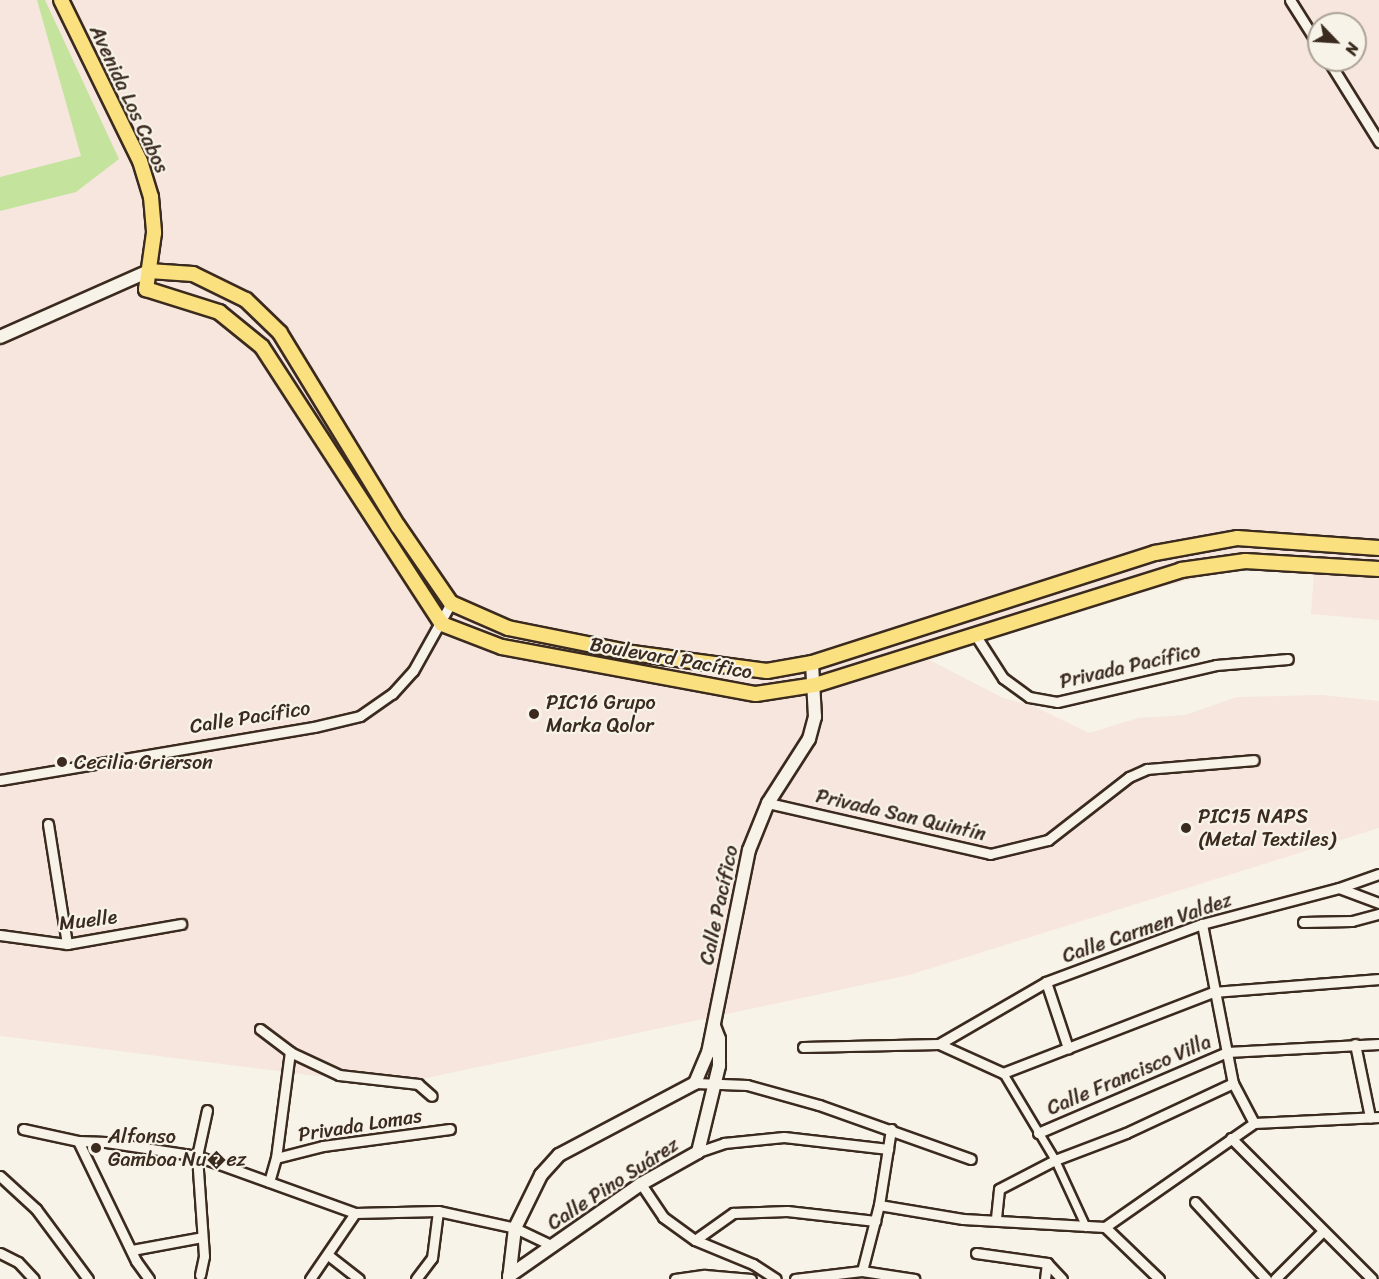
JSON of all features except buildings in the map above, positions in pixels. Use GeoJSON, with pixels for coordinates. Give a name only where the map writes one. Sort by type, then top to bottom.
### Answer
{"type":"FeatureCollection","features":[{"type":"Feature","properties":{"kind":"main road","name":"Avenida Los Cabos"},"geometry":{"type":"LineString","coordinates":[[61,0],[140,161],[153,215],[146,289]]}},
{"type":"Feature","properties":{"kind":"main road"},"geometry":{"type":"LineString","coordinates":[[0,336],[149,271],[193,274],[246,300],[280,333],[398,526],[451,603]]}},
{"type":"Feature","properties":{"kind":"main road"},"geometry":{"type":"LineString","coordinates":[[123,281],[219,312],[262,347],[442,624]]}},
{"type":"Feature","properties":{"kind":"main road","name":"Boulevard Pacífico"},"geometry":{"type":"LineString","coordinates":[[451,603],[508,628],[632,653],[767,671],[812,663],[1155,552],[1237,538],[1379,548]]}},
{"type":"Feature","properties":{"kind":"main road","name":"Boulevard Pacífico"},"geometry":{"type":"LineString","coordinates":[[442,624],[502,647],[756,694],[814,685],[1181,570],[1245,561],[1379,569]]}},
{"type":"Feature","properties":{"kind":"main road","name":"Calle Pacífico"},"geometry":{"type":"LineString","coordinates":[[695,1083],[714,1026],[748,850],[768,803],[809,739],[815,717],[812,663]]}},
{"type":"Feature","properties":{"kind":"main road","name":"Calle Pacífico"},"geometry":{"type":"LineString","coordinates":[[698,1152],[716,1081],[720,1039],[714,1026]]}},
{"type":"Feature","properties":{"kind":"main road"},"geometry":{"type":"LineString","coordinates":[[508,1278],[516,1228],[541,1175],[559,1155],[695,1083]]}},
{"type":"Feature","properties":{"kind":"main road","name":"Calle Pino Suárez"},"geometry":{"type":"LineString","coordinates":[[508,1278],[641,1184],[698,1152]]}},
{"type":"Feature","properties":{"kind":"street"},"geometry":{"type":"LineString","coordinates":[[1290,0],[1307,27]]}},
{"type":"Feature","properties":{"kind":"street"},"geometry":{"type":"LineString","coordinates":[[1335,72],[1379,142]]}},
{"type":"Feature","properties":{"kind":"street","name":"Calle Pacífico"},"geometry":{"type":"LineString","coordinates":[[0,780],[314,727],[360,716],[392,694],[413,671],[442,624],[451,603]]}},
{"type":"Feature","properties":{"kind":"street","name":"Privada Pacífico"},"geometry":{"type":"LineString","coordinates":[[974,633],[1003,678],[1029,697],[1057,702],[1216,665],[1288,659]]}},
{"type":"Feature","properties":{"kind":"street","name":"Privada San Quintín"},"geometry":{"type":"LineString","coordinates":[[768,803],[990,854],[1048,840],[1129,777],[1147,770],[1254,760]]}},
{"type":"Feature","properties":{"kind":"street"},"geometry":{"type":"LineString","coordinates":[[48,824],[67,944]]}},
{"type":"Feature","properties":{"kind":"street","name":"Calle Carmen Valdez"},"geometry":{"type":"LineString","coordinates":[[939,1044],[1046,982],[1203,924],[1339,888],[1379,874]]}},
{"type":"Feature","properties":{"kind":"street"},"geometry":{"type":"LineString","coordinates":[[1339,888],[1379,903]]}},
{"type":"Feature","properties":{"kind":"street"},"geometry":{"type":"LineString","coordinates":[[1303,922],[1352,921],[1379,914]]}},
{"type":"Feature","properties":{"kind":"street","name":"Muelle"},"geometry":{"type":"LineString","coordinates":[[0,935],[67,944],[181,924]]}},
{"type":"Feature","properties":{"kind":"street"},"geometry":{"type":"LineString","coordinates":[[1203,924],[1213,992],[1233,1083],[1254,1123]]}},
{"type":"Feature","properties":{"kind":"street"},"geometry":{"type":"LineString","coordinates":[[1003,1073],[1213,992],[1379,979]]}},
{"type":"Feature","properties":{"kind":"street"},"geometry":{"type":"LineString","coordinates":[[1046,982],[1068,1048]]}},
{"type":"Feature","properties":{"kind":"street","name":"Privada Lomas"},"geometry":{"type":"LineString","coordinates":[[260,1029],[290,1052],[339,1075],[418,1084],[432,1096]]}},
{"type":"Feature","properties":{"kind":"street"},"geometry":{"type":"LineString","coordinates":[[803,1047],[939,1044],[1003,1073],[1055,1160],[1086,1227]]}},
{"type":"Feature","properties":{"kind":"street"},"geometry":{"type":"LineString","coordinates":[[879,1205],[963,1219],[996,1218],[1105,1227],[1254,1123],[1375,1117],[1354,1044]]}},
{"type":"Feature","properties":{"kind":"street","name":"Calle Francisco Villa"},"geometry":{"type":"LineString","coordinates":[[1038,1133],[1227,1052],[1379,1044]]}},
{"type":"Feature","properties":{"kind":"street"},"geometry":{"type":"LineString","coordinates":[[269,1182],[276,1158],[290,1052]]}},
{"type":"Feature","properties":{"kind":"street"},"geometry":{"type":"LineString","coordinates":[[695,1083],[716,1081],[747,1085],[819,1104],[971,1159]]}},
{"type":"Feature","properties":{"kind":"street"},"geometry":{"type":"LineString","coordinates":[[996,1218],[999,1189],[1055,1160],[1126,1133],[1233,1083]]}},
{"type":"Feature","properties":{"kind":"street"},"geometry":{"type":"LineString","coordinates":[[200,1275],[202,1237],[197,1156],[207,1110]]}},
{"type":"Feature","properties":{"kind":"street"},"geometry":{"type":"LineString","coordinates":[[23,1129],[78,1141],[106,1142],[197,1156],[355,1213],[438,1211],[516,1228],[553,1246]]}},
{"type":"Feature","properties":{"kind":"street","name":"Privada Lomas"},"geometry":{"type":"LineString","coordinates":[[276,1158],[323,1146],[450,1129]]}},
{"type":"Feature","properties":{"kind":"street"},"geometry":{"type":"LineString","coordinates":[[862,1271],[879,1205],[891,1129]]}},
{"type":"Feature","properties":{"kind":"street","name":"Calle Pino Suárez"},"geometry":{"type":"LineString","coordinates":[[698,1152],[724,1143],[784,1137],[888,1149]]}},
{"type":"Feature","properties":{"kind":"street"},"geometry":{"type":"LineString","coordinates":[[1231,1138],[1371,1279]]}},
{"type":"Feature","properties":{"kind":"street"},"geometry":{"type":"LineString","coordinates":[[78,1141],[132,1250],[149,1279]]}},
{"type":"Feature","properties":{"kind":"street"},"geometry":{"type":"LineString","coordinates":[[0,1176],[36,1209],[88,1279]]}},
{"type":"Feature","properties":{"kind":"street"},"geometry":{"type":"LineString","coordinates":[[641,1184],[663,1217],[695,1240],[753,1264],[776,1279]]}},
{"type":"Feature","properties":{"kind":"street"},"geometry":{"type":"LineString","coordinates":[[1195,1202],[1266,1279]]}},
{"type":"Feature","properties":{"kind":"street"},"geometry":{"type":"LineString","coordinates":[[416,1279],[432,1258],[438,1211]]}},
{"type":"Feature","properties":{"kind":"street"},"geometry":{"type":"LineString","coordinates":[[695,1240],[733,1213],[787,1211],[875,1221]]}},
{"type":"Feature","properties":{"kind":"street"},"geometry":{"type":"LineString","coordinates":[[310,1279],[355,1213]]}},
{"type":"Feature","properties":{"kind":"street"},"geometry":{"type":"LineString","coordinates":[[1105,1227],[1159,1279]]}},
{"type":"Feature","properties":{"kind":"street"},"geometry":{"type":"LineString","coordinates":[[1275,1279],[1323,1231]]}},
{"type":"Feature","properties":{"kind":"street"},"geometry":{"type":"LineString","coordinates":[[132,1250],[202,1237]]}},
{"type":"Feature","properties":{"kind":"street"},"geometry":{"type":"LineString","coordinates":[[0,1253],[18,1262],[34,1279]]}},
{"type":"Feature","properties":{"kind":"street"},"geometry":{"type":"LineString","coordinates":[[976,1253],[1047,1263],[1062,1279]]}},
{"type":"Feature","properties":{"kind":"street"},"geometry":{"type":"LineString","coordinates":[[328,1255],[359,1279]]}},
{"type":"Feature","properties":{"kind":"street"},"geometry":{"type":"LineString","coordinates":[[1045,1279],[1047,1263]]}},
{"type":"Feature","properties":{"kind":"street"},"geometry":{"type":"LineString","coordinates":[[795,1279],[862,1271],[914,1279]]}},
{"type":"Feature","properties":{"kind":"street"},"geometry":{"type":"LineString","coordinates":[[675,1279],[705,1275],[751,1279]]}},
{"type":"Feature","properties":{"kind":"shaded area"},"geometry":{"type":"Polygon","coordinates":[[[0,0],[1379,0],[1379,620],[1311,614],[1314,572],[1244,567],[1068,609],[920,655],[1003,698],[1031,705],[1089,733],[1138,718],[1185,715],[1237,697],[1322,695],[1379,701],[1379,828],[909,975],[422,1079],[317,1076],[0,1036],[0,0]]]}},
{"type":"Feature","properties":{"kind":"green space"},"geometry":{"type":"Polygon","coordinates":[[[37,0],[45,0],[119,159],[76,192],[0,211],[0,177],[81,156],[37,0]]]}},
{"type":"Feature","properties":{"kind":"place","name":"PIC16 Grupo Marka Qolor"},"geometry":{"type":"Point","coordinates":[534,714]}},
{"type":"Feature","properties":{"kind":"place","name":"Cecilia Grierson"},"geometry":{"type":"Point","coordinates":[62,762]}},
{"type":"Feature","properties":{"kind":"place","name":"PIC15 NAPS (Metal Textiles)"},"geometry":{"type":"Point","coordinates":[1186,828]}},
{"type":"Feature","properties":{"kind":"place","name":"Alfonso Gamboa Nu�ez"},"geometry":{"type":"Point","coordinates":[96,1148]}}]}
